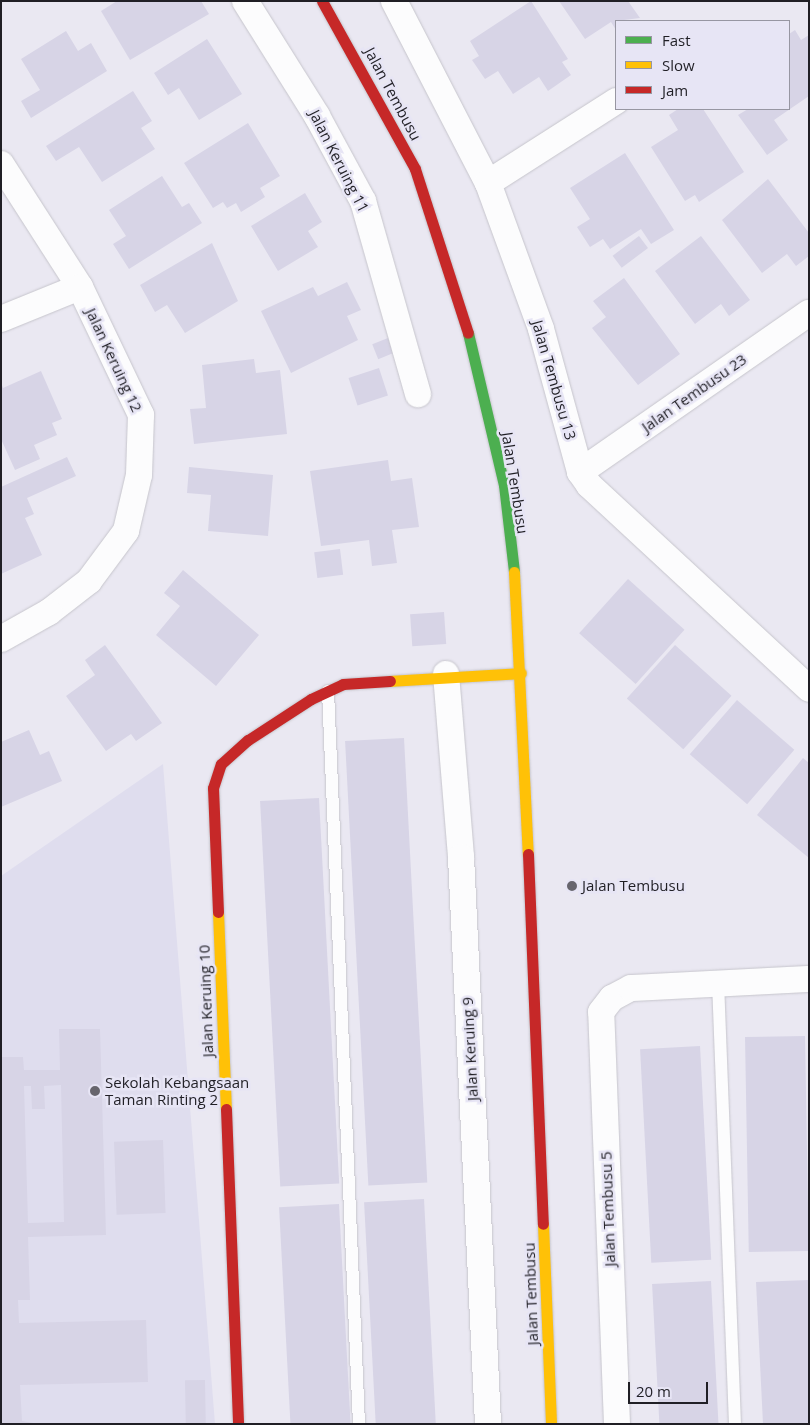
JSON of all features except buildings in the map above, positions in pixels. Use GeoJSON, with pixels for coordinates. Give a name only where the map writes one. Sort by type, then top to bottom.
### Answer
{"type":"FeatureCollection","features":[{"type":"Feature","properties":{"kind":"street","name":"Jalan Keruing 11"},"geometry":{"type":"LineString","coordinates":[[245,1],[318,116],[362,201],[418,394]]}},
{"type":"Feature","properties":{"kind":"street","name":"Jalan Tembusu"},"geometry":{"type":"LineString","coordinates":[[322,1],[415,169],[476,357],[504,485],[521,673],[551,1424]]}},
{"type":"Feature","properties":{"kind":"street","name":"Jalan Tembusu 13"},"geometry":{"type":"LineString","coordinates":[[394,1],[488,184],[541,329],[580,472],[589,485],[809,689]]}},
{"type":"Feature","properties":{"kind":"street"},"geometry":{"type":"LineString","coordinates":[[488,184],[615,102]]}},
{"type":"Feature","properties":{"kind":"street","name":"Jalan Keruing 12"},"geometry":{"type":"LineString","coordinates":[[1,164],[80,286],[141,415],[139,475],[126,531],[89,581],[48,612],[1,639]]}},
{"type":"Feature","properties":{"kind":"street"},"geometry":{"type":"LineString","coordinates":[[1,319],[80,286]]}},
{"type":"Feature","properties":{"kind":"street","name":"Jalan Tembusu 23"},"geometry":{"type":"LineString","coordinates":[[580,472],[809,313]]}},
{"type":"Feature","properties":{"kind":"street"},"geometry":{"type":"LineString","coordinates":[[328,691],[343,684],[446,674],[521,673]]}},
{"type":"Feature","properties":{"kind":"street","name":"Jalan Keruing 9"},"geometry":{"type":"LineString","coordinates":[[446,674],[461,857],[488,1424]]}},
{"type":"Feature","properties":{"kind":"street","name":"Jalan Keruing 10"},"geometry":{"type":"LineString","coordinates":[[238,1424],[213,788],[222,764],[248,740],[328,691]]}},
{"type":"Feature","properties":{"kind":"street"},"geometry":{"type":"LineString","coordinates":[[718,982],[809,979]]}},
{"type":"Feature","properties":{"kind":"street","name":"Jalan Tembusu 5"},"geometry":{"type":"LineString","coordinates":[[617,1424],[601,1012],[612,998],[631,988],[718,982]]}},
{"type":"Feature","properties":{"kind":"lane"},"geometry":{"type":"LineString","coordinates":[[328,691],[359,1424]]}},
{"type":"Feature","properties":{"kind":"lane"},"geometry":{"type":"LineString","coordinates":[[718,982],[735,1424]]}},
{"type":"Feature","properties":{"kind":"shaded area","name":"Sekolah Kebangsaan Taman Rinting 2"},"geometry":{"type":"Polygon","coordinates":[[[163,764],[215,1424],[1,1424],[1,876],[163,764]]]}},
{"type":"Feature","properties":{"kind":"traffic: fast"},"geometry":{"type":"LineString","coordinates":[[468,333],[504,485],[514,572]]}},
{"type":"Feature","properties":{"kind":"traffic: slow"},"geometry":{"type":"LineString","coordinates":[[514,572],[528,854]]}},
{"type":"Feature","properties":{"kind":"traffic: slow"},"geometry":{"type":"LineString","coordinates":[[390,681],[521,673]]}},
{"type":"Feature","properties":{"kind":"traffic: slow"},"geometry":{"type":"LineString","coordinates":[[218,912],[226,1109]]}},
{"type":"Feature","properties":{"kind":"traffic: slow"},"geometry":{"type":"LineString","coordinates":[[543,1224],[551,1424]]}},
{"type":"Feature","properties":{"kind":"traffic: jam"},"geometry":{"type":"LineString","coordinates":[[322,1],[415,169],[468,333]]}},
{"type":"Feature","properties":{"kind":"traffic: jam"},"geometry":{"type":"LineString","coordinates":[[218,912],[213,788],[221,764],[248,740],[311,699],[343,684],[390,681]]}},
{"type":"Feature","properties":{"kind":"traffic: jam"},"geometry":{"type":"LineString","coordinates":[[528,854],[543,1224]]}},
{"type":"Feature","properties":{"kind":"traffic: jam"},"geometry":{"type":"LineString","coordinates":[[226,1109],[238,1424]]}},
{"type":"Feature","properties":{"kind":"place","name":"Jalan Tembusu"},"geometry":{"type":"Point","coordinates":[572,886]}},
{"type":"Feature","properties":{"kind":"place","name":"Sekolah Kebangsaan Taman Rinting 2"},"geometry":{"type":"Point","coordinates":[95,1091]}}]}
